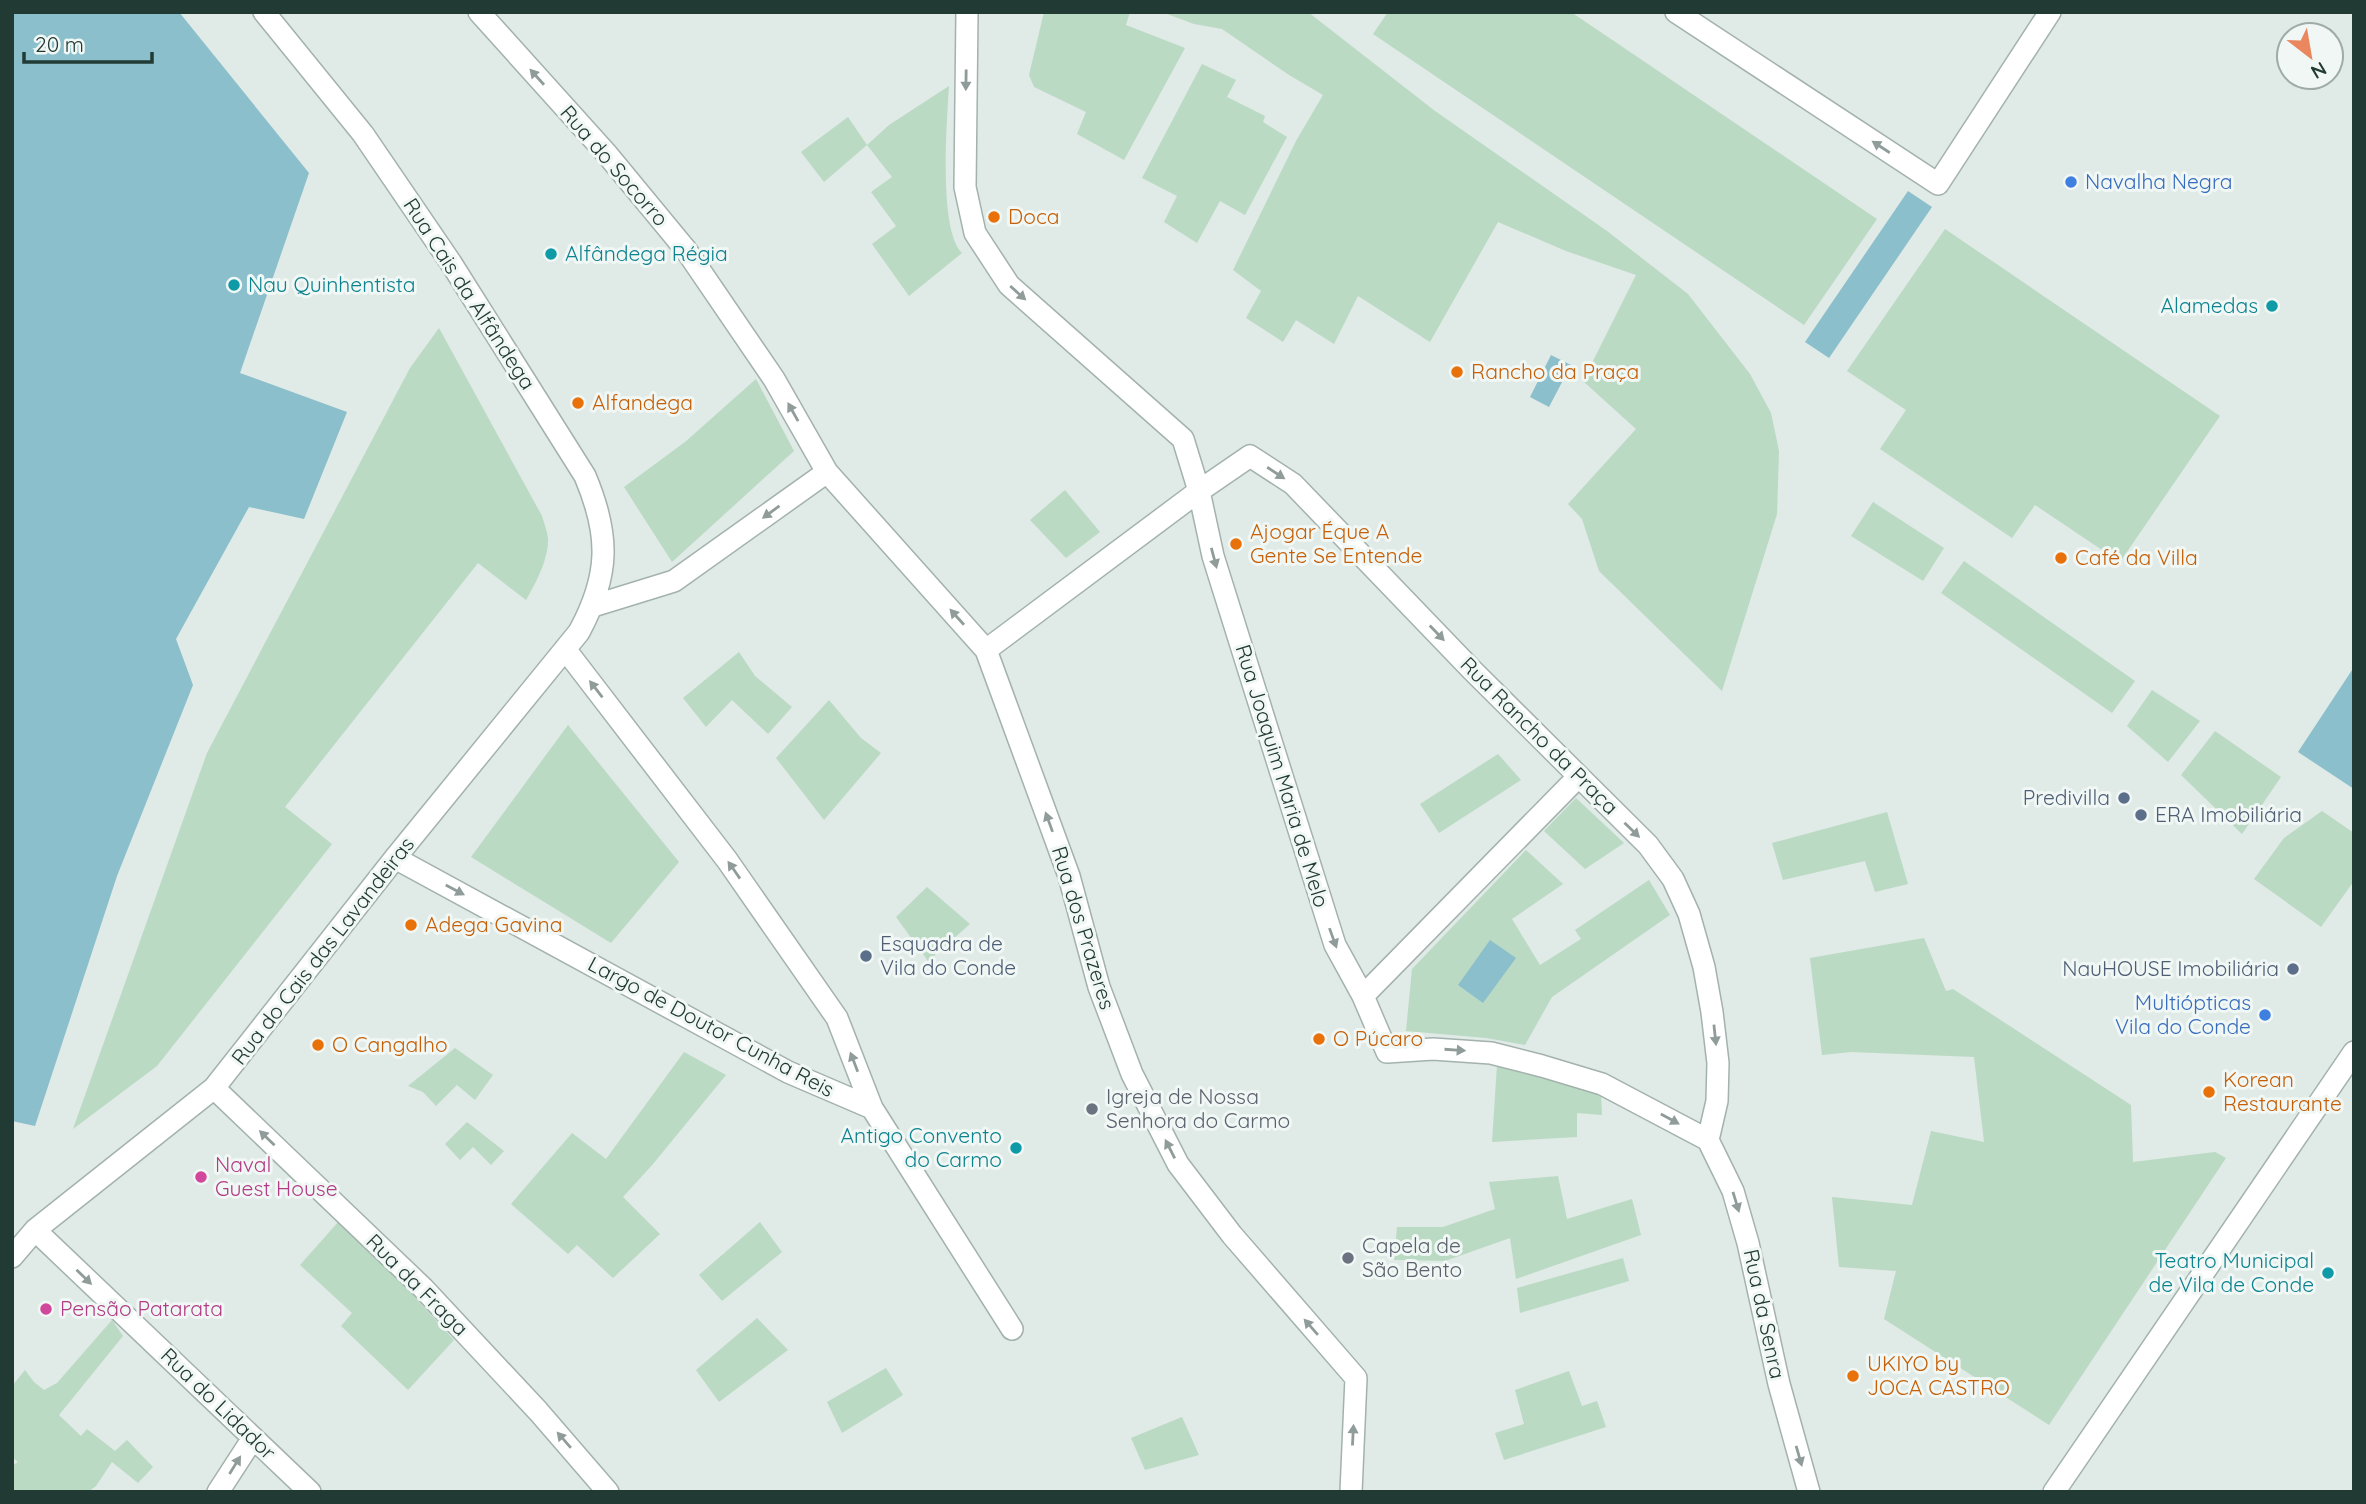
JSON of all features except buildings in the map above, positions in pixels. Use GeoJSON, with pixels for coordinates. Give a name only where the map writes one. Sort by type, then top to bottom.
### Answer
{"type":"FeatureCollection","features":[{"type":"Feature","properties":{"kind":"street","name":"Rua Cais da Alfândega"},"geometry":{"type":"LineString","coordinates":[[264,12],[363,134],[451,263],[585,476],[603,531],[600,583],[593,606]]}},
{"type":"Feature","properties":{"kind":"street","name":"Rua do Socorro"},"geometry":{"type":"LineString","coordinates":[[479,12],[606,153],[685,250],[774,379],[827,472]]}},
{"type":"Feature","properties":{"kind":"street","name":"Rua Joaquim Maria de Melo"},"geometry":{"type":"LineString","coordinates":[[968,12],[965,187],[975,233],[1009,285],[1183,439],[1199,491],[1213,556],[1335,946],[1363,996],[1387,1052],[1433,1049],[1492,1053],[1542,1066],[1602,1084],[1708,1140]]}},
{"type":"Feature","properties":{"kind":"street"},"geometry":{"type":"LineString","coordinates":[[1676,12],[1938,184],[2050,12]]}},
{"type":"Feature","properties":{"kind":"street","name":"Rua Rancho da Praça"},"geometry":{"type":"LineString","coordinates":[[1199,491],[1250,456],[1293,484],[1578,777],[1648,845],[1673,879],[1689,915],[1704,967],[1718,1063],[1717,1101],[1708,1140]]}},
{"type":"Feature","properties":{"kind":"street"},"geometry":{"type":"LineString","coordinates":[[593,606],[674,581],[827,472]]}},
{"type":"Feature","properties":{"kind":"street","name":"Rua dos Prazeres"},"geometry":{"type":"LineString","coordinates":[[827,472],[986,650],[1069,876],[1100,987],[1132,1074],[1166,1142],[1178,1164],[1232,1235],[1356,1378],[1351,1492]]}},
{"type":"Feature","properties":{"kind":"street"},"geometry":{"type":"LineString","coordinates":[[986,650],[1199,491]]}},
{"type":"Feature","properties":{"kind":"street","name":"Rua do Cais das Lavandeiras"},"geometry":{"type":"LineString","coordinates":[[12,1257],[35,1230],[215,1088],[395,858],[579,632],[593,606]]}},
{"type":"Feature","properties":{"kind":"street","name":"Largo de Doutor Cunha Reis"},"geometry":{"type":"LineString","coordinates":[[565,649],[727,860],[837,1018],[872,1108]]}},
{"type":"Feature","properties":{"kind":"street"},"geometry":{"type":"LineString","coordinates":[[1363,996],[1578,777]]}},
{"type":"Feature","properties":{"kind":"street","name":"Largo de Doutor Cunha Reis"},"geometry":{"type":"LineString","coordinates":[[395,858],[788,1072],[872,1108]]}},
{"type":"Feature","properties":{"kind":"street"},"geometry":{"type":"LineString","coordinates":[[2054,1492],[2354,1052]]}},
{"type":"Feature","properties":{"kind":"street","name":"Rua da Fraga"},"geometry":{"type":"LineString","coordinates":[[215,1088],[423,1288],[538,1411],[608,1492]]}},
{"type":"Feature","properties":{"kind":"street"},"geometry":{"type":"LineString","coordinates":[[872,1108],[1012,1329]]}},
{"type":"Feature","properties":{"kind":"street","name":"Rua da Senra"},"geometry":{"type":"LineString","coordinates":[[1708,1140],[1733,1191],[1748,1243],[1779,1384],[1810,1492]]}},
{"type":"Feature","properties":{"kind":"street","name":"Rua do Lidador"},"geometry":{"type":"LineString","coordinates":[[35,1230],[310,1492]]}},
{"type":"Feature","properties":{"kind":"street"},"geometry":{"type":"LineString","coordinates":[[218,1492],[253,1438]]}},
{"type":"Feature","properties":{"kind":"green space"},"geometry":{"type":"Polygon","coordinates":[[[1044,12],[1130,12],[1126,25],[1185,48],[1124,160],[1077,134],[1086,112],[1034,87],[1029,75],[1044,12]]]}},
{"type":"Feature","properties":{"kind":"green space"},"geometry":{"type":"Polygon","coordinates":[[[1162,12],[1308,12],[1435,111],[1607,231],[1688,294],[1750,374],[1771,413],[1779,451],[1777,514],[1722,691],[1599,571],[1582,519],[1568,504],[1636,429],[1583,381],[1636,275],[1566,251],[1498,222],[1430,342],[1358,296],[1334,344],[1296,320],[1283,342],[1246,318],[1261,291],[1233,270],[1296,141],[1323,95],[1222,29],[1194,24],[1162,12]]]}},
{"type":"Feature","properties":{"kind":"green space"},"geometry":{"type":"Polygon","coordinates":[[[1388,12],[1571,12],[1877,219],[1804,325],[1373,34],[1388,12]]]}},
{"type":"Feature","properties":{"kind":"green space"},"geometry":{"type":"Polygon","coordinates":[[[1202,64],[1236,80],[1227,97],[1265,116],[1263,122],[1287,137],[1245,215],[1220,201],[1197,243],[1164,222],[1177,196],[1142,178],[1202,64]]]}},
{"type":"Feature","properties":{"kind":"green space"},"geometry":{"type":"Polygon","coordinates":[[[949,86],[947,199],[954,240],[962,253],[909,296],[872,244],[896,226],[871,192],[892,177],[867,145],[889,125],[949,86]]]}},
{"type":"Feature","properties":{"kind":"green space"},"geometry":{"type":"Polygon","coordinates":[[[848,117],[867,145],[824,182],[801,152],[848,117]]]}},
{"type":"Feature","properties":{"kind":"green space"},"geometry":{"type":"Polygon","coordinates":[[[1945,229],[2220,416],[2120,562],[2035,505],[2012,538],[1880,449],[1906,410],[1847,371],[1945,229]]]}},
{"type":"Feature","properties":{"kind":"green space"},"geometry":{"type":"Polygon","coordinates":[[[439,328],[542,516],[548,535],[548,546],[538,578],[526,600],[478,563],[285,807],[332,844],[157,1066],[73,1129],[207,753],[410,368],[439,328]]]}},
{"type":"Feature","properties":{"kind":"green space"},"geometry":{"type":"Polygon","coordinates":[[[756,379],[794,451],[672,562],[624,487],[685,442],[756,379]]]}},
{"type":"Feature","properties":{"kind":"green space"},"geometry":{"type":"Polygon","coordinates":[[[1065,490],[1100,532],[1066,558],[1030,520],[1065,490]]]}},
{"type":"Feature","properties":{"kind":"green space"},"geometry":{"type":"Polygon","coordinates":[[[1873,502],[1944,548],[1923,581],[1851,536],[1873,502]]]}},
{"type":"Feature","properties":{"kind":"green space"},"geometry":{"type":"Polygon","coordinates":[[[1964,561],[2135,681],[2112,713],[1941,593],[1964,561]]]}},
{"type":"Feature","properties":{"kind":"green space"},"geometry":{"type":"Polygon","coordinates":[[[739,652],[755,676],[792,707],[768,734],[732,700],[706,727],[683,698],[739,652]]]}},
{"type":"Feature","properties":{"kind":"green space"},"geometry":{"type":"Polygon","coordinates":[[[2152,690],[2200,721],[2168,762],[2127,726],[2152,690]]]}},
{"type":"Feature","properties":{"kind":"green space"},"geometry":{"type":"Polygon","coordinates":[[[829,700],[861,738],[881,753],[824,820],[776,758],[829,700]]]}},
{"type":"Feature","properties":{"kind":"green space"},"geometry":{"type":"Polygon","coordinates":[[[568,725],[679,862],[611,943],[471,857],[568,725]]]}},
{"type":"Feature","properties":{"kind":"green space"},"geometry":{"type":"Polygon","coordinates":[[[2215,731],[2281,777],[2242,834],[2181,775],[2215,731]]]}},
{"type":"Feature","properties":{"kind":"green space"},"geometry":{"type":"Polygon","coordinates":[[[1498,754],[1521,780],[1439,833],[1420,804],[1498,754]]]}},
{"type":"Feature","properties":{"kind":"green space"},"geometry":{"type":"Polygon","coordinates":[[[1576,798],[1624,843],[1585,869],[1544,831],[1576,798]]]}},
{"type":"Feature","properties":{"kind":"green space"},"geometry":{"type":"Polygon","coordinates":[[[2322,811],[2354,833],[2354,881],[2321,927],[2254,879],[2284,838],[2322,811]]]}},
{"type":"Feature","properties":{"kind":"green space"},"geometry":{"type":"Polygon","coordinates":[[[1887,812],[1908,884],[1875,892],[1865,861],[1783,880],[1772,843],[1887,812]]]}},
{"type":"Feature","properties":{"kind":"green space"},"geometry":{"type":"Polygon","coordinates":[[[1526,850],[1563,884],[1512,919],[1540,965],[1581,939],[1575,930],[1649,880],[1670,915],[1552,997],[1525,1045],[1486,1038],[1406,1031],[1412,969],[1526,850]]]}},
{"type":"Feature","properties":{"kind":"green space"},"geometry":{"type":"Polygon","coordinates":[[[927,887],[970,924],[928,961],[896,917],[927,887]]]}},
{"type":"Feature","properties":{"kind":"green space"},"geometry":{"type":"Polygon","coordinates":[[[1924,938],[1946,991],[1953,989],[2131,1105],[2133,1162],[2215,1152],[2226,1158],[2049,1425],[1884,1319],[1896,1271],[1839,1267],[1832,1197],[1912,1205],[1931,1131],[1984,1142],[1974,1057],[1851,1052],[1822,1055],[1810,958],[1924,938]]]}},
{"type":"Feature","properties":{"kind":"green space"},"geometry":{"type":"Polygon","coordinates":[[[455,1048],[493,1075],[475,1100],[457,1085],[436,1106],[423,1092],[408,1086],[455,1048]]]}},
{"type":"Feature","properties":{"kind":"green space"},"geometry":{"type":"Polygon","coordinates":[[[684,1052],[726,1075],[623,1197],[660,1234],[613,1278],[577,1245],[568,1254],[511,1204],[572,1133],[606,1159],[684,1052]]]}},
{"type":"Feature","properties":{"kind":"green space"},"geometry":{"type":"Polygon","coordinates":[[[1497,1065],[1601,1094],[1602,1115],[1577,1113],[1577,1137],[1492,1142],[1497,1065]]]}},
{"type":"Feature","properties":{"kind":"green space"},"geometry":{"type":"Polygon","coordinates":[[[467,1122],[504,1151],[491,1165],[473,1147],[460,1160],[445,1144],[467,1122]]]}},
{"type":"Feature","properties":{"kind":"green space"},"geometry":{"type":"Polygon","coordinates":[[[1558,1176],[1567,1219],[1632,1199],[1641,1235],[1516,1279],[1510,1238],[1445,1261],[1394,1260],[1397,1227],[1443,1227],[1495,1209],[1489,1182],[1558,1176]]]}},
{"type":"Feature","properties":{"kind":"green space"},"geometry":{"type":"Polygon","coordinates":[[[339,1221],[390,1270],[454,1340],[408,1390],[341,1326],[352,1313],[300,1265],[339,1221]]]}},
{"type":"Feature","properties":{"kind":"green space"},"geometry":{"type":"Polygon","coordinates":[[[760,1222],[782,1252],[722,1301],[699,1275],[760,1222]]]}},
{"type":"Feature","properties":{"kind":"green space"},"geometry":{"type":"Polygon","coordinates":[[[1623,1258],[1629,1281],[1520,1313],[1517,1288],[1623,1258]]]}},
{"type":"Feature","properties":{"kind":"green space"},"geometry":{"type":"Polygon","coordinates":[[[757,1318],[788,1350],[719,1402],[696,1370],[757,1318]]]}},
{"type":"Feature","properties":{"kind":"green space"},"geometry":{"type":"Polygon","coordinates":[[[112,1320],[123,1336],[59,1415],[81,1436],[87,1429],[115,1451],[127,1440],[153,1467],[138,1483],[112,1462],[96,1486],[88,1492],[12,1492],[12,1466],[18,1462],[12,1457],[12,1386],[25,1370],[44,1390],[57,1383],[112,1320]]]}},
{"type":"Feature","properties":{"kind":"green space"},"geometry":{"type":"Polygon","coordinates":[[[886,1368],[903,1395],[842,1433],[827,1402],[886,1368]]]}},
{"type":"Feature","properties":{"kind":"green space"},"geometry":{"type":"Polygon","coordinates":[[[1569,1371],[1582,1406],[1597,1401],[1606,1427],[1504,1460],[1495,1433],[1524,1424],[1515,1390],[1569,1371]]]}},
{"type":"Feature","properties":{"kind":"green space"},"geometry":{"type":"Polygon","coordinates":[[[1182,1417],[1199,1455],[1145,1470],[1131,1438],[1182,1417]]]}},
{"type":"Feature","properties":{"kind":"water"},"geometry":{"type":"Polygon","coordinates":[[[12,12],[179,12],[309,173],[240,373],[347,412],[304,519],[249,507],[176,639],[193,685],[117,876],[35,1126],[12,1121],[12,12]]]}},
{"type":"Feature","properties":{"kind":"water"},"geometry":{"type":"Polygon","coordinates":[[[1908,191],[1932,207],[1829,358],[1805,342],[1908,191]]]}},
{"type":"Feature","properties":{"kind":"water"},"geometry":{"type":"Polygon","coordinates":[[[1551,355],[1571,365],[1549,407],[1530,397],[1551,355]]]}},
{"type":"Feature","properties":{"kind":"water"},"geometry":{"type":"Polygon","coordinates":[[[2354,667],[2354,789],[2298,752],[2354,667]]]}},
{"type":"Feature","properties":{"kind":"water"},"geometry":{"type":"Polygon","coordinates":[[[1490,940],[1516,958],[1483,1003],[1458,985],[1490,940]]]}},
{"type":"Feature","properties":{"kind":"place","name":"Navalha Negra"},"geometry":{"type":"Point","coordinates":[2071,182]}},
{"type":"Feature","properties":{"kind":"place","name":"Doca"},"geometry":{"type":"Point","coordinates":[994,217]}},
{"type":"Feature","properties":{"kind":"place","name":"Alfândega Régia"},"geometry":{"type":"Point","coordinates":[551,254]}},
{"type":"Feature","properties":{"kind":"place","name":"Nau Quinhentista"},"geometry":{"type":"Point","coordinates":[234,285]}},
{"type":"Feature","properties":{"kind":"place","name":"Alamedas"},"geometry":{"type":"Point","coordinates":[2272,306]}},
{"type":"Feature","properties":{"kind":"place","name":"Rancho da Praça"},"geometry":{"type":"Point","coordinates":[1457,372]}},
{"type":"Feature","properties":{"kind":"place","name":"Alfandega"},"geometry":{"type":"Point","coordinates":[578,403]}},
{"type":"Feature","properties":{"kind":"place","name":"Ajogar Éque A Gente Se Entende"},"geometry":{"type":"Point","coordinates":[1236,544]}},
{"type":"Feature","properties":{"kind":"place","name":"Café da Villa"},"geometry":{"type":"Point","coordinates":[2061,558]}},
{"type":"Feature","properties":{"kind":"place","name":"Predivilla"},"geometry":{"type":"Point","coordinates":[2124,798]}},
{"type":"Feature","properties":{"kind":"place","name":"ERA Imobiliária"},"geometry":{"type":"Point","coordinates":[2141,815]}},
{"type":"Feature","properties":{"kind":"place","name":"Adega Gavina"},"geometry":{"type":"Point","coordinates":[411,925]}},
{"type":"Feature","properties":{"kind":"place","name":"Esquadra de Vila do Conde"},"geometry":{"type":"Point","coordinates":[866,956]}},
{"type":"Feature","properties":{"kind":"place","name":"NauHOUSE Imobiliária"},"geometry":{"type":"Point","coordinates":[2293,969]}},
{"type":"Feature","properties":{"kind":"place","name":"Multiópticas Vila do Conde"},"geometry":{"type":"Point","coordinates":[2265,1015]}},
{"type":"Feature","properties":{"kind":"place","name":"O Púcaro"},"geometry":{"type":"Point","coordinates":[1319,1039]}},
{"type":"Feature","properties":{"kind":"place","name":"O Cangalho"},"geometry":{"type":"Point","coordinates":[318,1045]}},
{"type":"Feature","properties":{"kind":"place","name":"Korean Restaurante"},"geometry":{"type":"Point","coordinates":[2209,1092]}},
{"type":"Feature","properties":{"kind":"place","name":"Igreja de Nossa Senhora do Carmo"},"geometry":{"type":"Point","coordinates":[1092,1109]}},
{"type":"Feature","properties":{"kind":"place","name":"Antigo Convento do Carmo"},"geometry":{"type":"Point","coordinates":[1016,1148]}},
{"type":"Feature","properties":{"kind":"place","name":"Naval Guest House"},"geometry":{"type":"Point","coordinates":[201,1177]}},
{"type":"Feature","properties":{"kind":"place","name":"Capela de São Bento"},"geometry":{"type":"Point","coordinates":[1348,1258]}},
{"type":"Feature","properties":{"kind":"place","name":"Teatro Municipal de Vila de Conde"},"geometry":{"type":"Point","coordinates":[2328,1273]}},
{"type":"Feature","properties":{"kind":"place","name":"Pensão Patarata"},"geometry":{"type":"Point","coordinates":[46,1309]}},
{"type":"Feature","properties":{"kind":"place","name":"UKIYO by JOCA CASTRO"},"geometry":{"type":"Point","coordinates":[1853,1376]}}]}
